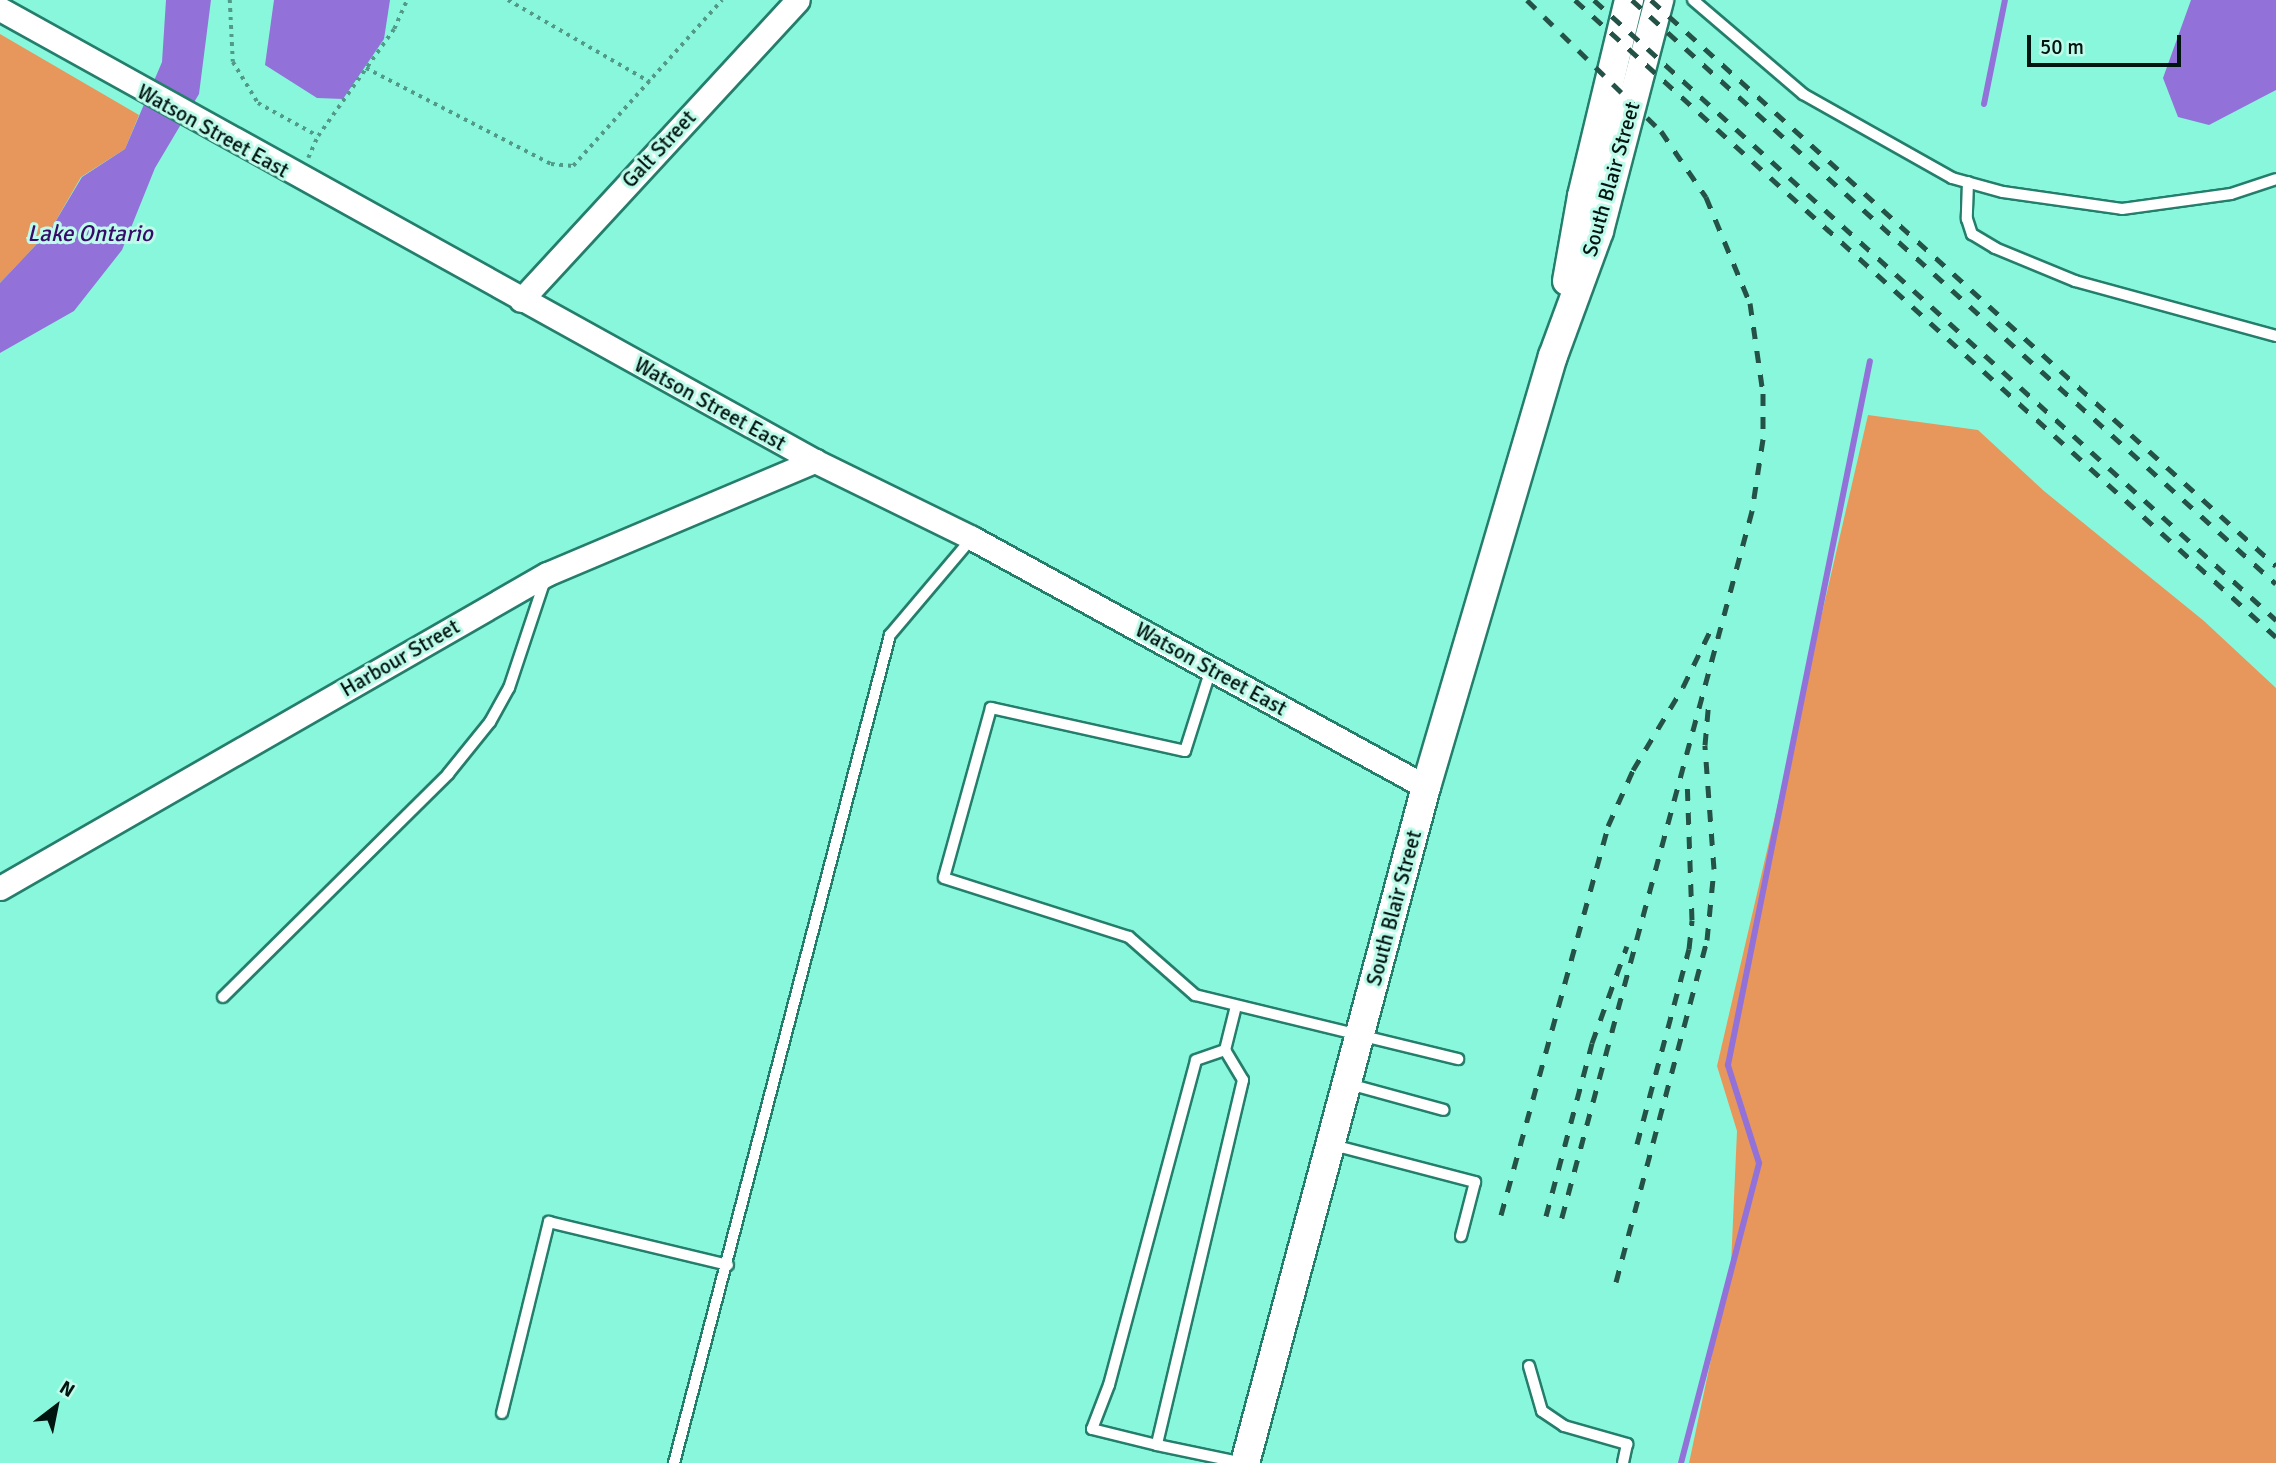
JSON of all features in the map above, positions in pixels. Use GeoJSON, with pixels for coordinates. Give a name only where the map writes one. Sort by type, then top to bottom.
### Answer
{"type":"FeatureCollection","features":[{"type":"Feature","properties":{"kind":"street","name":"Galt Street"},"geometry":{"type":"LineString","coordinates":[[521,300],[798,0]]}},
{"type":"Feature","properties":{"kind":"street","name":"South Blair Street"},"geometry":{"type":"LineString","coordinates":[[1553,356],[1582,196],[1629,0]]}},
{"type":"Feature","properties":{"kind":"street","name":"South Blair Street"},"geometry":{"type":"LineString","coordinates":[[1244,1463],[1426,787],[1553,356],[1599,231],[1658,0]]}},
{"type":"Feature","properties":{"kind":"street","name":"Watson Street East"},"geometry":{"type":"LineString","coordinates":[[0,9],[299,179],[815,461],[972,538],[1426,787]]}},
{"type":"Feature","properties":{"kind":"street","name":"Harbour Street"},"geometry":{"type":"LineString","coordinates":[[0,888],[547,574],[815,461]]}},
{"type":"Feature","properties":{"kind":"lane"},"geometry":{"type":"LineString","coordinates":[[1693,0],[1803,94],[1878,140],[1968,182],[2003,192],[2122,209],[2231,194],[2276,179]]}},
{"type":"Feature","properties":{"kind":"lane"},"geometry":{"type":"LineString","coordinates":[[1968,182],[1966,219],[1972,234],[1995,248],[2076,281],[2276,336]]}},
{"type":"Feature","properties":{"kind":"lane"},"geometry":{"type":"LineString","coordinates":[[674,1463],[890,635],[972,538]]}},
{"type":"Feature","properties":{"kind":"lane"},"geometry":{"type":"LineString","coordinates":[[223,997],[448,774],[490,722],[509,688],[547,574]]}},
{"type":"Feature","properties":{"kind":"lane"},"geometry":{"type":"LineString","coordinates":[[1211,669],[1185,751],[991,708],[944,878],[1129,937],[1195,995],[1458,1059]]}},
{"type":"Feature","properties":{"kind":"lane"},"geometry":{"type":"LineString","coordinates":[[1157,1445],[1243,1080],[1224,1050],[1236,1006]]}},
{"type":"Feature","properties":{"kind":"lane"},"geometry":{"type":"LineString","coordinates":[[1224,1050],[1196,1060],[1109,1385],[1092,1429],[1244,1463]]}},
{"type":"Feature","properties":{"kind":"lane"},"geometry":{"type":"LineString","coordinates":[[1346,1083],[1444,1110]]}},
{"type":"Feature","properties":{"kind":"lane"},"geometry":{"type":"LineString","coordinates":[[1330,1144],[1475,1182],[1461,1236]]}},
{"type":"Feature","properties":{"kind":"lane"},"geometry":{"type":"LineString","coordinates":[[502,1413],[549,1222],[727,1265]]}},
{"type":"Feature","properties":{"kind":"lane"},"geometry":{"type":"LineString","coordinates":[[1529,1366],[1542,1411],[1564,1426],[1627,1444],[1623,1463]]}},
{"type":"Feature","properties":{"kind":"lane"},"geometry":{"type":"LineString","coordinates":[[1175,1463],[1179,1450]]}},
{"type":"Feature","properties":{"kind":"path"},"geometry":{"type":"LineString","coordinates":[[230,0],[233,62],[258,103],[318,136]]}},
{"type":"Feature","properties":{"kind":"path"},"geometry":{"type":"LineString","coordinates":[[299,179],[318,136],[394,29],[408,0]]}},
{"type":"Feature","properties":{"kind":"path"},"geometry":{"type":"LineString","coordinates":[[508,0],[650,82]]}},
{"type":"Feature","properties":{"kind":"path"},"geometry":{"type":"LineString","coordinates":[[366,68],[551,164],[573,166],[723,0]]}},
{"type":"Feature","properties":{"kind":"shaded area"},"geometry":{"type":"Polygon","coordinates":[[[0,34],[139,115],[125,149],[81,177],[51,229],[0,283],[0,34]]]}},
{"type":"Feature","properties":{"kind":"shaded area"},"geometry":{"type":"Polygon","coordinates":[[[1868,415],[1978,430],[2044,491],[2204,621],[2276,688],[2276,1463],[1689,1463],[1731,1265],[1737,1131],[1717,1066],[1868,415]]]}},
{"type":"Feature","properties":{"kind":"water","name":"Lake Ontario"},"geometry":{"type":"Polygon","coordinates":[[[166,0],[211,0],[199,94],[155,168],[122,250],[74,311],[0,353],[0,283],[51,229],[82,177],[125,149],[162,62],[166,0]]]}},
{"type":"Feature","properties":{"kind":"water"},"geometry":{"type":"Polygon","coordinates":[[[274,0],[390,0],[384,39],[343,99],[317,98],[265,65],[274,0]]]}},
{"type":"Feature","properties":{"kind":"water"},"geometry":{"type":"Polygon","coordinates":[[[2191,0],[2276,0],[2276,90],[2209,125],[2178,117],[2163,78],[2191,0]]]}},
{"type":"Feature","properties":{"kind":"waterway"},"geometry":{"type":"LineString","coordinates":[[1984,104],[2005,0]]}},
{"type":"Feature","properties":{"kind":"waterway"},"geometry":{"type":"LineString","coordinates":[[1681,1463],[1759,1163],[1728,1065],[1870,361]]}},
{"type":"Feature","properties":{"kind":"railway"},"geometry":{"type":"LineString","coordinates":[[1527,0],[1661,131],[1706,197],[1750,303],[1763,393],[1763,439],[1752,511],[1561,1221]]}},
{"type":"Feature","properties":{"kind":"railway"},"geometry":{"type":"LineString","coordinates":[[1575,0],[2276,637]]}},
{"type":"Feature","properties":{"kind":"railway"},"geometry":{"type":"LineString","coordinates":[[1594,0],[2276,620]]}},
{"type":"Feature","properties":{"kind":"railway"},"geometry":{"type":"LineString","coordinates":[[1632,0],[2276,584]]}},
{"type":"Feature","properties":{"kind":"railway"},"geometry":{"type":"LineString","coordinates":[[1651,0],[2276,566]]}},
{"type":"Feature","properties":{"kind":"railway"},"geometry":{"type":"LineString","coordinates":[[1501,1215],[1608,826],[1633,770],[1683,687],[1714,623]]}},
{"type":"Feature","properties":{"kind":"railway"},"geometry":{"type":"LineString","coordinates":[[1616,1282],[1707,940],[1714,869],[1705,745],[1709,699]]}},
{"type":"Feature","properties":{"kind":"railway"},"geometry":{"type":"LineString","coordinates":[[1637,1144],[1689,949],[1692,920],[1687,780]]}},
{"type":"Feature","properties":{"kind":"railway"},"geometry":{"type":"LineString","coordinates":[[1546,1216],[1592,1043],[1627,946]]}}]}
